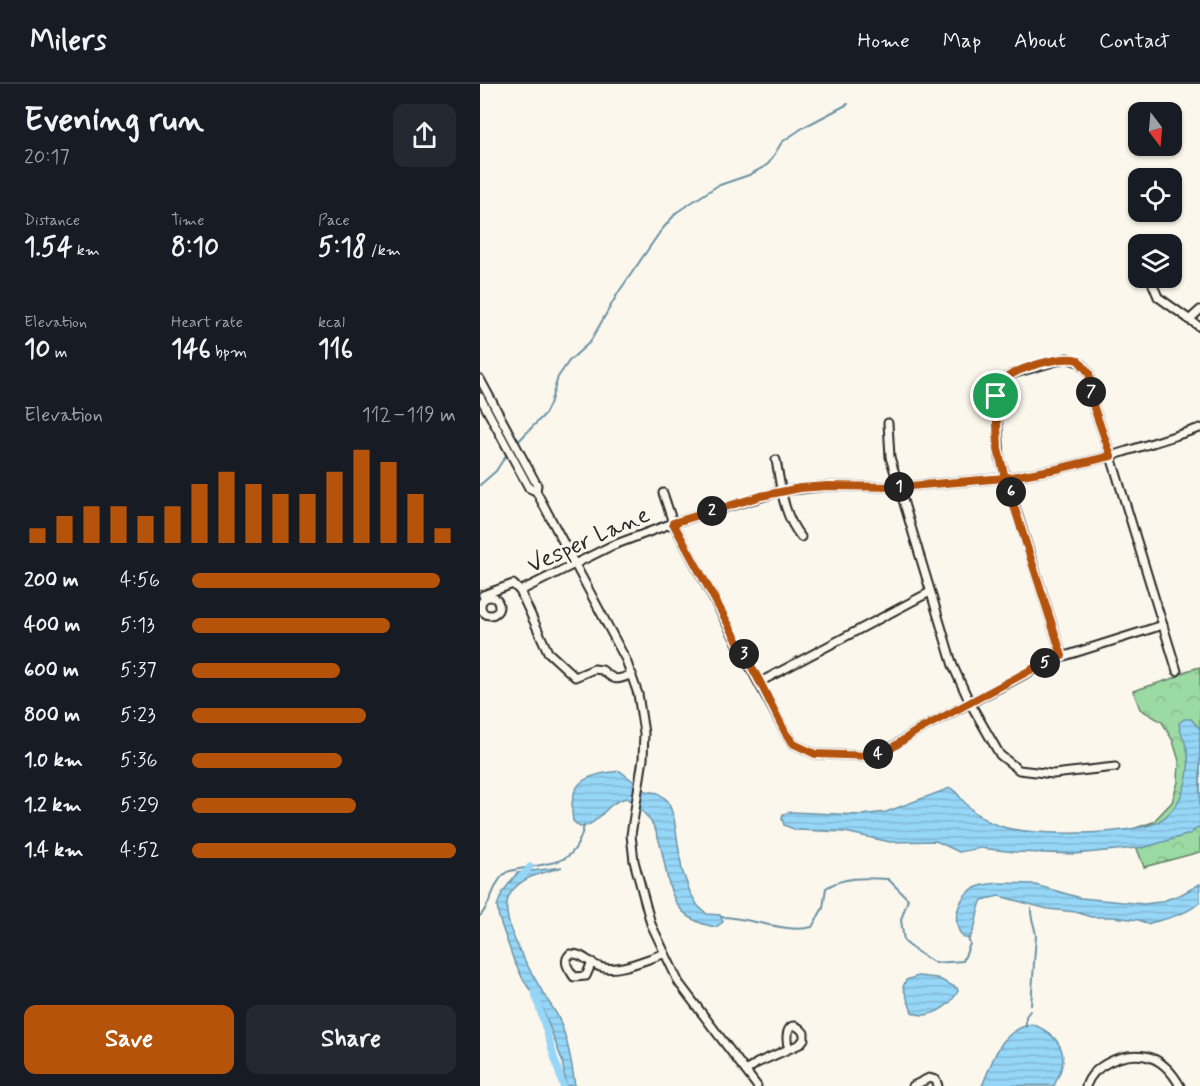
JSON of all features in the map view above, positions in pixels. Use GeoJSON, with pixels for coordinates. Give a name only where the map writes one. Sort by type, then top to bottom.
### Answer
{"type":"FeatureCollection","features":[{"type":"Feature","properties":{"kind":"street"},"geometry":{"type":"LineString","coordinates":[[1154,288],[1158,297],[1200,327]]}},
{"type":"Feature","properties":{"kind":"street"},"geometry":{"type":"LineString","coordinates":[[1189,320],[1200,310]]}},
{"type":"Feature","properties":{"kind":"street"},"geometry":{"type":"LineString","coordinates":[[1062,656],[1005,478],[998,449],[996,396],[999,386],[1011,374],[1061,358],[1078,360],[1089,373],[1094,408],[1177,671]]}},
{"type":"Feature","properties":{"kind":"street"},"geometry":{"type":"LineString","coordinates":[[480,379],[537,484],[536,491],[626,660],[639,694],[644,733],[641,770],[632,824],[634,861],[651,924],[679,982],[757,1086]]}},
{"type":"Feature","properties":{"kind":"street"},"geometry":{"type":"LineString","coordinates":[[480,398],[529,488],[536,491]]}},
{"type":"Feature","properties":{"kind":"street"},"geometry":{"type":"LineString","coordinates":[[888,423],[890,457],[898,487],[953,666],[968,699],[1000,755],[1019,770],[1053,774],[1115,767]]}},
{"type":"Feature","properties":{"kind":"street","name":"Vesper Lane"},"geometry":{"type":"LineString","coordinates":[[520,591],[611,546],[673,523],[782,491],[828,486],[898,487],[1005,478],[1057,469],[1200,428]]}},
{"type":"Feature","properties":{"kind":"street"},"geometry":{"type":"LineString","coordinates":[[776,460],[788,515],[792,526],[801,537]]}},
{"type":"Feature","properties":{"kind":"street"},"geometry":{"type":"LineString","coordinates":[[663,493],[673,523],[786,734],[794,744],[815,754],[872,756],[886,752],[968,699],[1038,666],[1062,656],[1163,625]]}},
{"type":"Feature","properties":{"kind":"street"},"geometry":{"type":"LineString","coordinates":[[483,596],[513,584],[520,591],[548,652],[575,677],[594,669],[602,669],[611,678],[618,680],[632,674]]}},
{"type":"Feature","properties":{"kind":"street"},"geometry":{"type":"LineString","coordinates":[[760,682],[930,592]]}},
{"type":"Feature","properties":{"kind":"street"},"geometry":{"type":"LineString","coordinates":[[592,962],[598,966],[611,968],[664,954]]}},
{"type":"Feature","properties":{"kind":"street"},"geometry":{"type":"LineString","coordinates":[[746,1071],[757,1063],[789,1048]]}},
{"type":"Feature","properties":{"kind":"street"},"geometry":{"type":"LineString","coordinates":[[1086,1086],[1088,1078],[1101,1065],[1124,1057],[1146,1056],[1171,1071],[1180,1086]]}},
{"type":"Feature","properties":{"kind":"street"},"geometry":{"type":"LineString","coordinates":[[913,1086],[929,1078],[936,1080],[938,1086]]}},
{"type":"Feature","properties":{"kind":"green space"},"geometry":{"type":"Polygon","coordinates":[[[1200,667],[1200,852],[1144,867],[1130,830],[1153,822],[1172,802],[1178,782],[1179,761],[1173,741],[1162,722],[1140,709],[1133,691],[1200,667]]]}},
{"type":"Feature","properties":{"kind":"water"},"geometry":{"type":"Polygon","coordinates":[[[1184,719],[1191,719],[1200,729],[1200,826],[1190,834],[1146,847],[1075,854],[980,848],[959,852],[936,841],[890,842],[845,832],[796,830],[784,825],[782,819],[783,814],[790,812],[860,815],[886,812],[950,788],[982,817],[1014,830],[1079,833],[1126,830],[1145,826],[1158,822],[1168,815],[1183,791],[1187,777],[1188,755],[1179,723],[1184,719]]]}},
{"type":"Feature","properties":{"kind":"water"},"geometry":{"type":"Polygon","coordinates":[[[620,771],[646,791],[658,793],[668,801],[674,818],[682,870],[690,892],[698,906],[707,914],[720,915],[723,922],[716,927],[698,922],[685,913],[676,902],[670,889],[653,824],[627,798],[613,804],[590,824],[580,827],[573,821],[573,797],[581,782],[597,775],[620,771]]]}},
{"type":"Feature","properties":{"kind":"water"},"geometry":{"type":"Polygon","coordinates":[[[562,867],[533,876],[515,888],[507,904],[507,916],[523,957],[559,1019],[565,1035],[575,1086],[566,1086],[562,1060],[542,1007],[524,981],[514,961],[497,906],[502,893],[517,873],[562,867]]]}},
{"type":"Feature","properties":{"kind":"water"},"geometry":{"type":"Polygon","coordinates":[[[999,883],[1032,884],[1081,898],[1144,904],[1160,902],[1200,884],[1200,902],[1182,913],[1147,924],[1139,920],[1091,917],[1076,912],[1048,909],[999,896],[982,900],[973,932],[970,938],[964,938],[957,926],[960,903],[969,892],[978,887],[999,883]]]}},
{"type":"Feature","properties":{"kind":"water"},"geometry":{"type":"Polygon","coordinates":[[[918,976],[937,978],[957,988],[958,991],[950,1002],[938,1011],[925,1015],[912,1012],[903,987],[906,980],[918,976]]]}},
{"type":"Feature","properties":{"kind":"water"},"geometry":{"type":"Polygon","coordinates":[[[1032,1024],[1053,1036],[1060,1046],[1062,1065],[1054,1086],[982,1086],[994,1056],[1005,1040],[1012,1033],[1032,1024]]]}},
{"type":"Feature","properties":{"kind":"waterway"},"geometry":{"type":"LineString","coordinates":[[480,485],[496,471],[508,452],[545,414],[558,377],[569,361],[590,342],[618,293],[660,232],[677,212],[717,186],[764,167],[782,142],[804,127],[848,104]]}},
{"type":"Feature","properties":{"kind":"waterway"},"geometry":{"type":"LineString","coordinates":[[480,916],[502,876],[509,871],[564,859],[576,848],[584,826]]}},
{"type":"Feature","properties":{"kind":"waterway"},"geometry":{"type":"LineString","coordinates":[[521,877],[530,867]]}},
{"type":"Feature","properties":{"kind":"waterway"},"geometry":{"type":"LineString","coordinates":[[721,917],[780,927],[802,929],[812,927],[823,908],[826,888],[841,881],[864,878],[888,879],[908,899],[901,920],[904,941],[913,949],[935,963],[963,961],[970,944],[968,938]]}},
{"type":"Feature","properties":{"kind":"waterway"},"geometry":{"type":"LineString","coordinates":[[1031,908],[1036,936],[1031,1005]]}},
{"type":"Feature","properties":{"kind":"waterway"},"geometry":{"type":"LineString","coordinates":[[534,991],[563,1086]]}},
{"type":"Feature","properties":{"kind":"waterway"},"geometry":{"type":"LineString","coordinates":[[1026,1027],[1026,1016],[1030,1011]]}},
{"type":"Feature","properties":{"kind":"route"},"geometry":{"type":"LineString","coordinates":[[996,396],[998,449],[1005,478],[898,487],[800,488],[761,496],[673,523],[786,734],[794,744],[804,750],[815,754],[855,756],[872,756],[886,752],[915,732],[1038,666],[1062,656],[1005,478],[1111,456],[1094,408],[1089,373],[1078,360],[1061,358],[1011,374],[1001,382],[996,396]]}}]}
